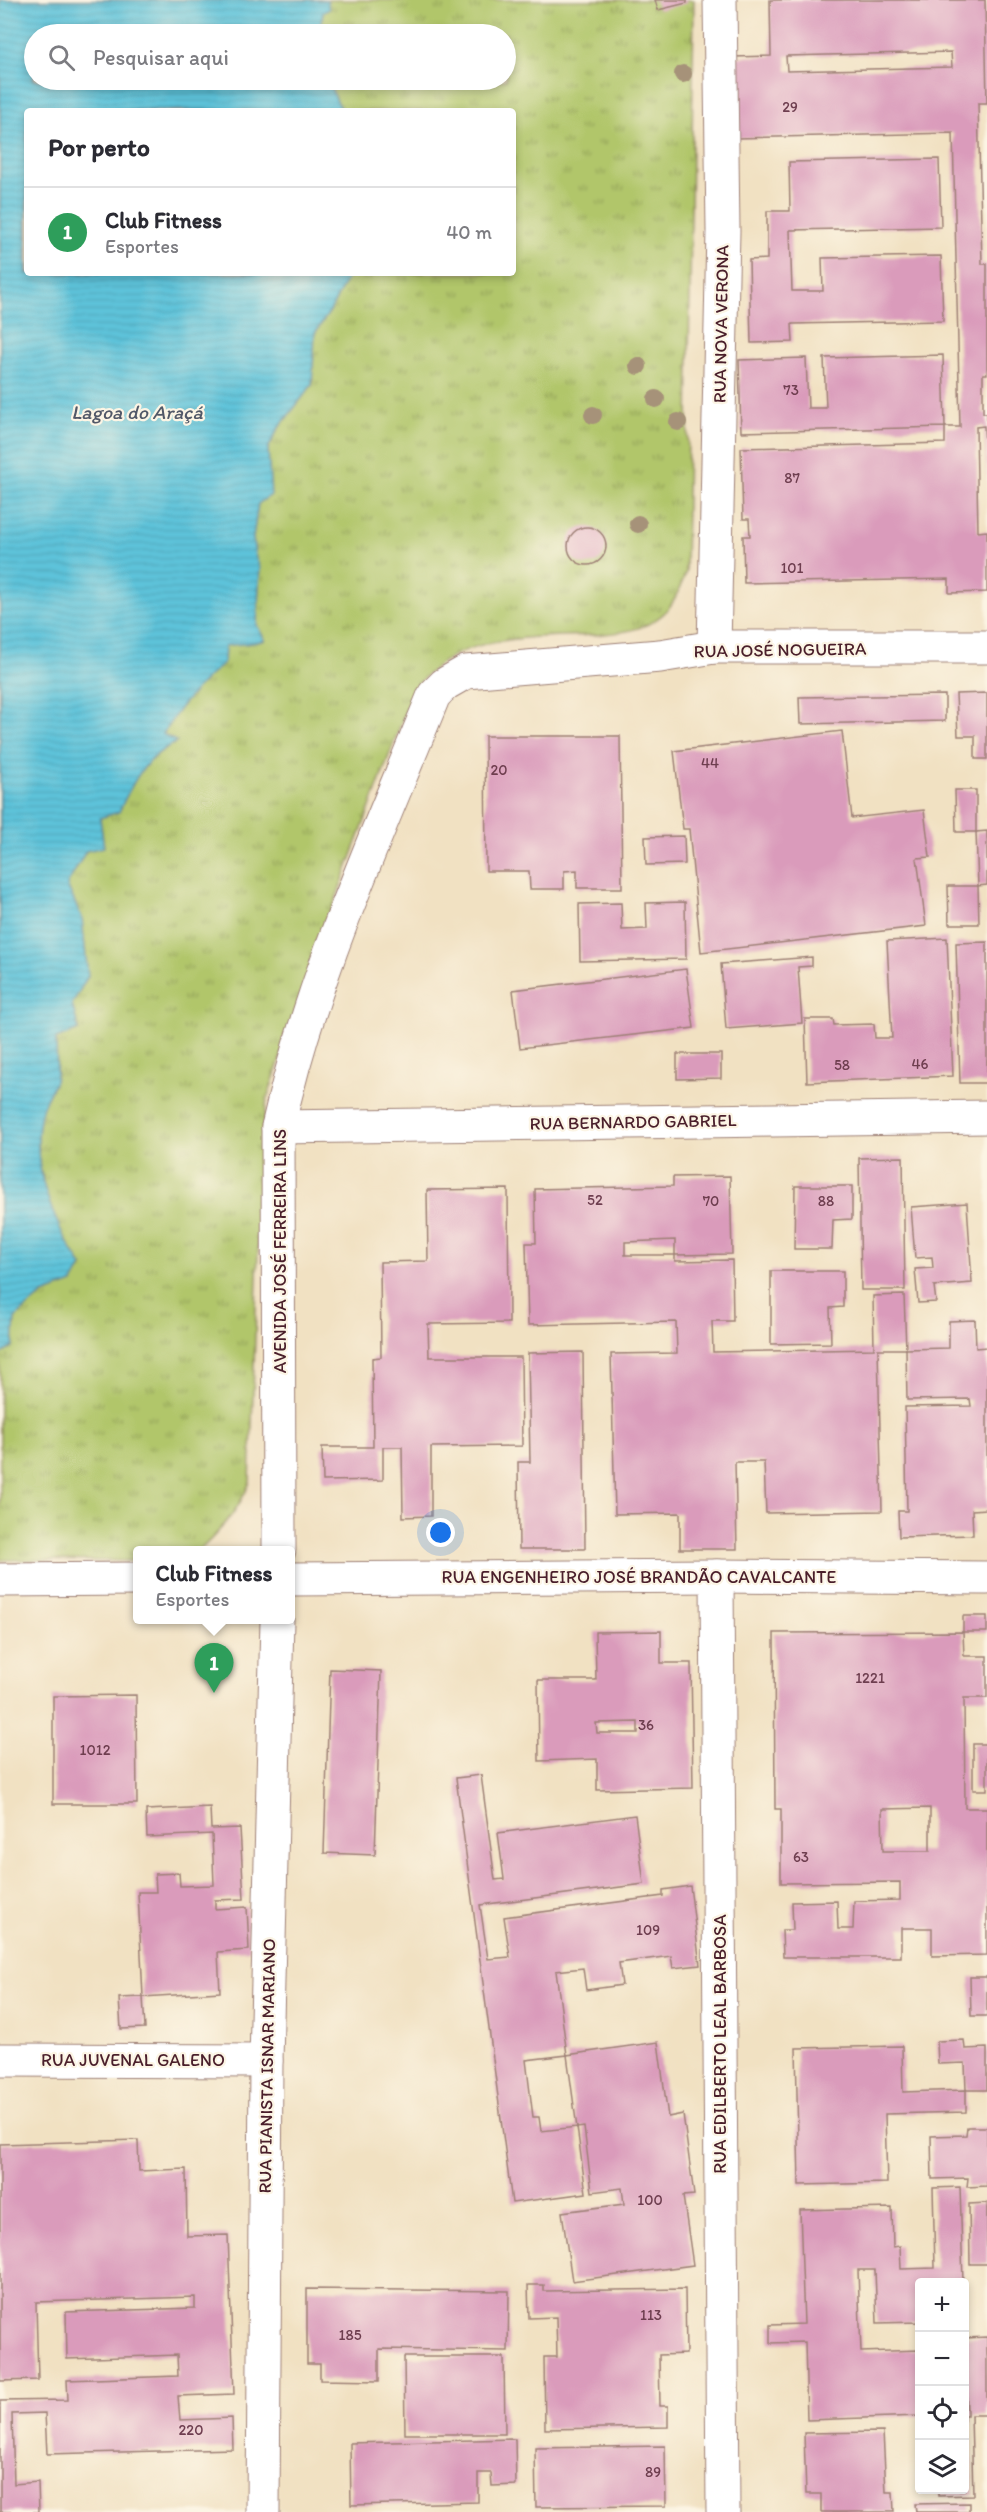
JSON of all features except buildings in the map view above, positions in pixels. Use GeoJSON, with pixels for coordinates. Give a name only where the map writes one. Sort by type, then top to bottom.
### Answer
{"type":"FeatureCollection","features":[{"type":"Feature","properties":{"kind":"street","name":"RUA NOVA VERONA"},"geometry":{"type":"LineString","coordinates":[[714,647],[723,231],[720,0]]}},
{"type":"Feature","properties":{"kind":"street","name":"RUA JOSÉ NOGUEIRA"},"geometry":{"type":"LineString","coordinates":[[466,672],[660,656],[714,647],[987,647]]}},
{"type":"Feature","properties":{"kind":"street","name":"AVENIDA JOSÉ FERREIRA LINS"},"geometry":{"type":"LineString","coordinates":[[279,1546],[278,1126],[287,1086],[330,951],[430,704],[434,695],[445,684],[466,672]]}},
{"type":"Feature","properties":{"kind":"street","name":"RUA BERNARDO GABRIEL"},"geometry":{"type":"LineString","coordinates":[[278,1126],[987,1117]]}},
{"type":"Feature","properties":{"kind":"street","name":"RUA ENGENHEIRO JOSÉ BRANDÃO CAVALCANTE"},"geometry":{"type":"LineString","coordinates":[[295,1579],[717,1576],[987,1578]]}},
{"type":"Feature","properties":{"kind":"street","name":"RUA EDILBERTO LEAL BARBOSA"},"geometry":{"type":"LineString","coordinates":[[717,1576],[723,2512]]}},
{"type":"Feature","properties":{"kind":"street"},"geometry":{"type":"LineString","coordinates":[[0,1580],[133,1579]]}},
{"type":"Feature","properties":{"kind":"street","name":"RUA PIANISTA ISNAR MARIANO"},"geometry":{"type":"LineString","coordinates":[[263,2512],[266,2061],[277,1624]]}},
{"type":"Feature","properties":{"kind":"street","name":"RUA JUVENAL GALENO"},"geometry":{"type":"LineString","coordinates":[[0,2060],[266,2061]]}},
{"type":"Feature","properties":{"kind":"green space"},"geometry":{"type":"Polygon","coordinates":[[[0,0],[694,0],[686,572],[674,601],[662,615],[646,625],[602,634],[519,638],[471,648],[450,658],[430,672],[413,691],[307,977],[267,1099],[262,1135],[250,1482],[230,1518],[204,1546],[133,1546],[133,1561],[0,1560],[0,0]]]}},
{"type":"Feature","properties":{"kind":"water","name":"Lagoa do Araçá"},"geometry":{"type":"Polygon","coordinates":[[[0,0],[327,0],[329,9],[323,13],[321,24],[24,24],[24,90],[332,90],[341,108],[24,108],[24,276],[348,276],[330,311],[315,333],[312,385],[278,429],[268,449],[271,495],[258,504],[253,538],[255,555],[260,568],[257,625],[265,640],[225,646],[224,663],[190,696],[163,734],[177,742],[157,754],[149,762],[130,790],[119,812],[100,818],[104,847],[86,851],[67,885],[82,918],[88,976],[72,1004],[79,1030],[56,1039],[56,1076],[42,1110],[38,1151],[41,1172],[53,1212],[82,1266],[73,1283],[43,1294],[15,1318],[13,1347],[0,1355],[0,0]]]}},
{"type":"Feature","properties":{"kind":"place","name":"Club Fitness"},"geometry":{"type":"Point","coordinates":[214,1693]}}]}
